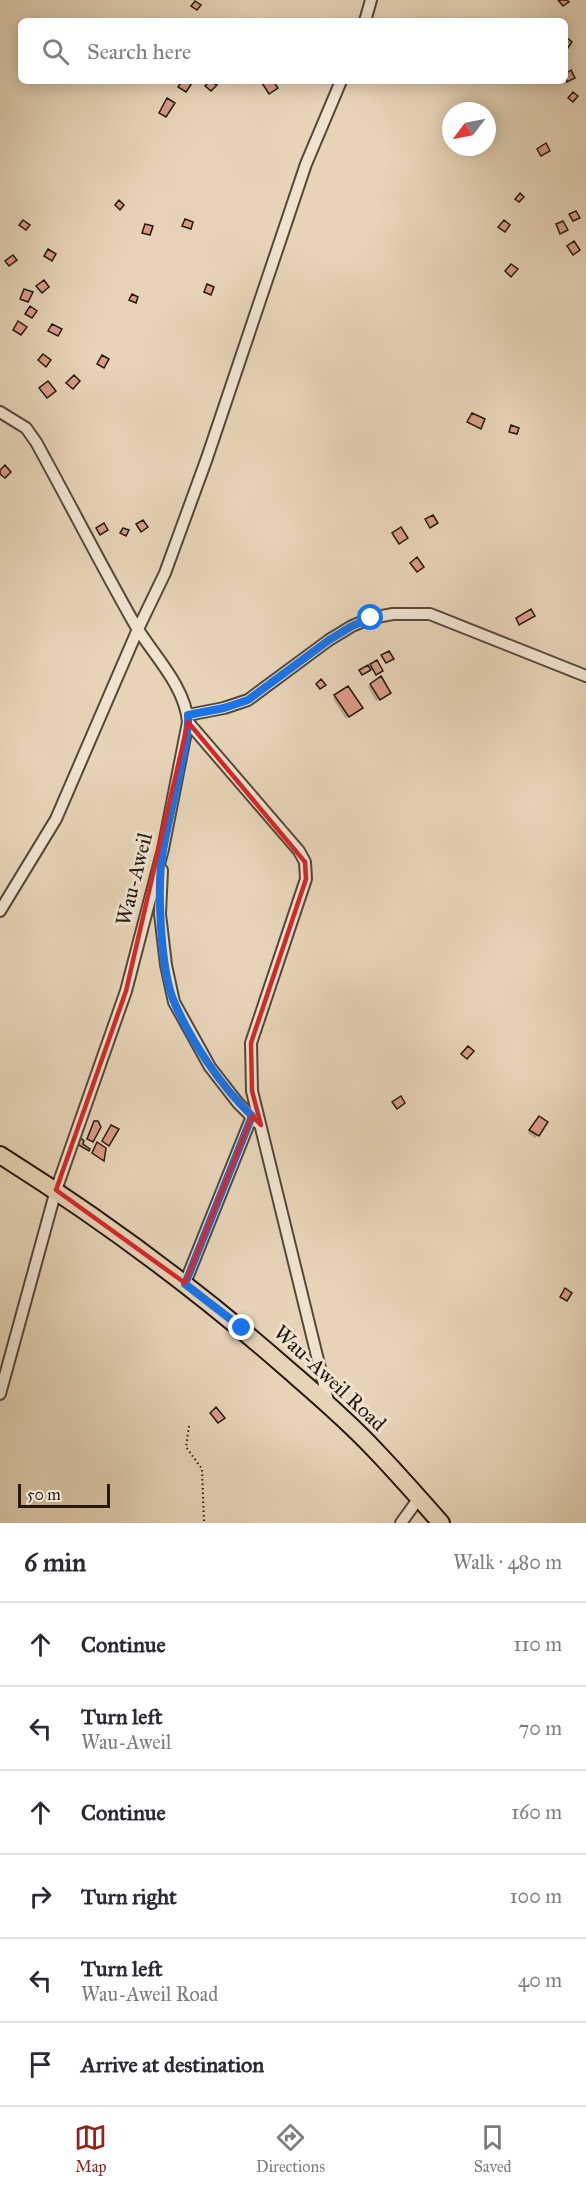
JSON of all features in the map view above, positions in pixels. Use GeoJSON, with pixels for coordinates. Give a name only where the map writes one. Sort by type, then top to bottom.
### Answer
{"type":"FeatureCollection","features":[{"type":"Feature","properties":{"kind":"main road","name":"Wau-Aweil Road"},"geometry":{"type":"LineString","coordinates":[[0,1155],[56,1190],[242,1328],[374,1448],[441,1523]]}},
{"type":"Feature","properties":{"kind":"street"},"geometry":{"type":"LineString","coordinates":[[365,18],[372,0]]}},
{"type":"Feature","properties":{"kind":"street"},"geometry":{"type":"LineString","coordinates":[[0,910],[56,819],[138,629],[165,573],[211,447],[306,164],[340,84]]}},
{"type":"Feature","properties":{"kind":"street"},"geometry":{"type":"LineString","coordinates":[[0,412],[26,428],[36,442],[138,629],[179,693],[188,719],[299,851],[305,862],[306,879],[251,1043],[252,1091],[329,1405]]}},
{"type":"Feature","properties":{"kind":"street"},"geometry":{"type":"LineString","coordinates":[[188,719],[248,700],[329,640],[352,626],[371,618],[393,614],[430,614],[586,676]]}},
{"type":"Feature","properties":{"kind":"street","name":"Wau-Aweil"},"geometry":{"type":"LineString","coordinates":[[0,1394],[56,1190],[126,991],[163,849],[188,719]]}},
{"type":"Feature","properties":{"kind":"street"},"geometry":{"type":"LineString","coordinates":[[163,849],[160,914],[166,965],[174,1002],[210,1067],[238,1103],[261,1125]]}},
{"type":"Feature","properties":{"kind":"street"},"geometry":{"type":"LineString","coordinates":[[185,1284],[252,1116]]}},
{"type":"Feature","properties":{"kind":"street"},"geometry":{"type":"LineString","coordinates":[[401,1523],[419,1498]]}},
{"type":"Feature","properties":{"kind":"path"},"geometry":{"type":"LineString","coordinates":[[189,1426],[186,1447],[202,1469],[204,1523]]}},
{"type":"Feature","properties":{"kind":"highlighted area"},"geometry":{"type":"Polygon","coordinates":[[[188,722],[305,862],[306,879],[251,1043],[252,1091],[261,1125],[252,1116],[185,1283],[56,1190],[126,991],[188,722]]]}},
{"type":"Feature","properties":{"kind":"building"},"geometry":{"type":"Polygon","coordinates":[[[558,0],[567,0],[569,2],[563,6],[558,0]]]}},
{"type":"Feature","properties":{"kind":"building"},"geometry":{"type":"Polygon","coordinates":[[[195,1],[201,5],[197,10],[191,6],[195,1]]]}},
{"type":"Feature","properties":{"kind":"building"},"geometry":{"type":"Polygon","coordinates":[[[571,70],[575,78],[568,82],[568,72],[571,70]]]}},
{"type":"Feature","properties":{"kind":"building"},"geometry":{"type":"Polygon","coordinates":[[[180,84],[191,84],[186,92],[178,87],[180,84]]]}},
{"type":"Feature","properties":{"kind":"building"},"geometry":{"type":"Polygon","coordinates":[[[207,84],[217,85],[211,91],[205,86],[207,84]]]}},
{"type":"Feature","properties":{"kind":"building"},"geometry":{"type":"Polygon","coordinates":[[[263,84],[275,84],[278,88],[269,94],[263,84]]]}},
{"type":"Feature","properties":{"kind":"building"},"geometry":{"type":"Polygon","coordinates":[[[573,92],[578,96],[573,102],[568,98],[573,92]]]}},
{"type":"Feature","properties":{"kind":"building"},"geometry":{"type":"Polygon","coordinates":[[[167,98],[175,103],[166,117],[159,113],[167,98]]]}},
{"type":"Feature","properties":{"kind":"building"},"geometry":{"type":"Polygon","coordinates":[[[546,143],[550,151],[541,156],[537,149],[546,143]]]}},
{"type":"Feature","properties":{"kind":"building"},"geometry":{"type":"Polygon","coordinates":[[[520,193],[524,197],[519,202],[515,199],[520,193]]]}},
{"type":"Feature","properties":{"kind":"building"},"geometry":{"type":"Polygon","coordinates":[[[119,200],[124,205],[120,210],[115,205],[119,200]]]}},
{"type":"Feature","properties":{"kind":"building"},"geometry":{"type":"Polygon","coordinates":[[[576,211],[580,218],[573,221],[569,214],[576,211]]]}},
{"type":"Feature","properties":{"kind":"building"},"geometry":{"type":"Polygon","coordinates":[[[185,219],[193,222],[191,229],[182,226],[185,219]]]}},
{"type":"Feature","properties":{"kind":"building"},"geometry":{"type":"Polygon","coordinates":[[[23,220],[30,225],[26,230],[19,225],[23,220]]]}},
{"type":"Feature","properties":{"kind":"building"},"geometry":{"type":"Polygon","coordinates":[[[504,220],[510,225],[505,232],[498,227],[504,220]]]}},
{"type":"Feature","properties":{"kind":"building"},"geometry":{"type":"Polygon","coordinates":[[[563,221],[568,230],[560,234],[556,224],[563,221]]]}},
{"type":"Feature","properties":{"kind":"building"},"geometry":{"type":"Polygon","coordinates":[[[145,224],[153,226],[150,235],[142,233],[145,224]]]}},
{"type":"Feature","properties":{"kind":"building"},"geometry":{"type":"Polygon","coordinates":[[[574,241],[580,250],[573,255],[567,246],[574,241]]]}},
{"type":"Feature","properties":{"kind":"building"},"geometry":{"type":"Polygon","coordinates":[[[48,249],[56,254],[52,261],[44,256],[48,249]]]}},
{"type":"Feature","properties":{"kind":"building"},"geometry":{"type":"Polygon","coordinates":[[[13,255],[17,260],[9,266],[5,261],[13,255]]]}},
{"type":"Feature","properties":{"kind":"building"},"geometry":{"type":"Polygon","coordinates":[[[511,264],[518,269],[511,277],[505,271],[511,264]]]}},
{"type":"Feature","properties":{"kind":"building"},"geometry":{"type":"Polygon","coordinates":[[[44,280],[49,287],[42,293],[36,286],[44,280]]]}},
{"type":"Feature","properties":{"kind":"building"},"geometry":{"type":"Polygon","coordinates":[[[207,284],[214,287],[211,295],[204,292],[207,284]]]}},
{"type":"Feature","properties":{"kind":"building"},"geometry":{"type":"Polygon","coordinates":[[[24,289],[33,292],[28,302],[20,299],[24,289]]]}},
{"type":"Feature","properties":{"kind":"building"},"geometry":{"type":"Polygon","coordinates":[[[132,294],[138,297],[136,303],[129,300],[132,294]]]}},
{"type":"Feature","properties":{"kind":"building"},"geometry":{"type":"Polygon","coordinates":[[[30,306],[37,311],[32,318],[25,314],[30,306]]]}},
{"type":"Feature","properties":{"kind":"building"},"geometry":{"type":"Polygon","coordinates":[[[18,321],[27,327],[21,335],[13,330],[18,321]]]}},
{"type":"Feature","properties":{"kind":"building"},"geometry":{"type":"Polygon","coordinates":[[[52,324],[62,329],[58,336],[48,331],[52,324]]]}},
{"type":"Feature","properties":{"kind":"building"},"geometry":{"type":"Polygon","coordinates":[[[43,354],[51,360],[46,367],[38,360],[43,354]]]}},
{"type":"Feature","properties":{"kind":"building"},"geometry":{"type":"Polygon","coordinates":[[[102,355],[109,359],[104,368],[97,364],[102,355]]]}},
{"type":"Feature","properties":{"kind":"building"},"geometry":{"type":"Polygon","coordinates":[[[74,375],[80,381],[73,389],[66,383],[74,375]]]}},
{"type":"Feature","properties":{"kind":"building"},"geometry":{"type":"Polygon","coordinates":[[[48,381],[56,391],[47,398],[39,388],[48,381]]]}},
{"type":"Feature","properties":{"kind":"building"},"geometry":{"type":"Polygon","coordinates":[[[472,413],[485,419],[481,429],[467,422],[472,413]]]}},
{"type":"Feature","properties":{"kind":"building"},"geometry":{"type":"Polygon","coordinates":[[[511,425],[519,428],[517,434],[509,432],[511,425]]]}},
{"type":"Feature","properties":{"kind":"building"},"geometry":{"type":"Polygon","coordinates":[[[5,465],[11,472],[5,478],[0,474],[0,470],[5,465]]]}},
{"type":"Feature","properties":{"kind":"building"},"geometry":{"type":"Polygon","coordinates":[[[433,515],[438,523],[430,528],[425,519],[433,515]]]}},
{"type":"Feature","properties":{"kind":"building"},"geometry":{"type":"Polygon","coordinates":[[[143,520],[148,527],[141,532],[136,524],[143,520]]]}},
{"type":"Feature","properties":{"kind":"building"},"geometry":{"type":"Polygon","coordinates":[[[104,523],[108,530],[100,535],[96,528],[104,523]]]}},
{"type":"Feature","properties":{"kind":"building"},"geometry":{"type":"Polygon","coordinates":[[[401,527],[408,538],[399,544],[392,533],[401,527]]]}},
{"type":"Feature","properties":{"kind":"building"},"geometry":{"type":"Polygon","coordinates":[[[123,528],[129,530],[126,536],[120,533],[123,528]]]}},
{"type":"Feature","properties":{"kind":"building"},"geometry":{"type":"Polygon","coordinates":[[[417,557],[424,567],[417,572],[410,563],[417,557]]]}},
{"type":"Feature","properties":{"kind":"building"},"geometry":{"type":"Polygon","coordinates":[[[531,609],[535,616],[519,625],[516,618],[531,609]]]}},
{"type":"Feature","properties":{"kind":"building"},"geometry":{"type":"Polygon","coordinates":[[[389,651],[394,659],[386,663],[381,655],[389,651]]]}},
{"type":"Feature","properties":{"kind":"building"},"geometry":{"type":"Polygon","coordinates":[[[377,660],[383,671],[376,675],[370,664],[377,660]]]}},
{"type":"Feature","properties":{"kind":"building"},"geometry":{"type":"Polygon","coordinates":[[[368,665],[371,670],[362,675],[359,670],[368,665]]]}},
{"type":"Feature","properties":{"kind":"building"},"geometry":{"type":"Polygon","coordinates":[[[381,676],[391,693],[380,700],[370,684],[381,676]]]}},
{"type":"Feature","properties":{"kind":"building"},"geometry":{"type":"Polygon","coordinates":[[[321,679],[326,685],[320,689],[316,684],[321,679]]]}},
{"type":"Feature","properties":{"kind":"building"},"geometry":{"type":"Polygon","coordinates":[[[348,686],[363,708],[349,717],[334,695],[348,686]]]}},
{"type":"Feature","properties":{"kind":"building"},"geometry":{"type":"Polygon","coordinates":[[[468,1046],[474,1051],[467,1059],[461,1054],[468,1046]]]}},
{"type":"Feature","properties":{"kind":"building"},"geometry":{"type":"Polygon","coordinates":[[[401,1096],[405,1103],[397,1109],[392,1102],[401,1096]]]}},
{"type":"Feature","properties":{"kind":"building"},"geometry":{"type":"Polygon","coordinates":[[[539,1116],[548,1122],[539,1136],[529,1130],[539,1116]]]}},
{"type":"Feature","properties":{"kind":"building"},"geometry":{"type":"Polygon","coordinates":[[[94,1121],[98,1121],[101,1127],[93,1142],[87,1139],[94,1121]]]}},
{"type":"Feature","properties":{"kind":"building"},"geometry":{"type":"Polygon","coordinates":[[[111,1125],[119,1129],[109,1146],[102,1141],[111,1125]]]}},
{"type":"Feature","properties":{"kind":"building"},"geometry":{"type":"Polygon","coordinates":[[[81,1138],[84,1141],[83,1144],[90,1149],[89,1151],[77,1144],[81,1138]]]}},
{"type":"Feature","properties":{"kind":"building"},"geometry":{"type":"Polygon","coordinates":[[[97,1142],[106,1148],[104,1161],[92,1153],[97,1142]]]}},
{"type":"Feature","properties":{"kind":"building"},"geometry":{"type":"Polygon","coordinates":[[[565,1288],[572,1293],[567,1301],[560,1297],[565,1288]]]}},
{"type":"Feature","properties":{"kind":"building"},"geometry":{"type":"Polygon","coordinates":[[[216,1407],[225,1418],[218,1423],[210,1413],[216,1407]]]}},
{"type":"Feature","properties":{"kind":"route"},"geometry":{"type":"LineString","coordinates":[[242,1328],[185,1284],[252,1116],[238,1103],[210,1067],[174,1002],[166,965],[160,914],[163,849],[182,759],[188,715],[238,705],[248,700],[329,640],[371,618]]}}]}
